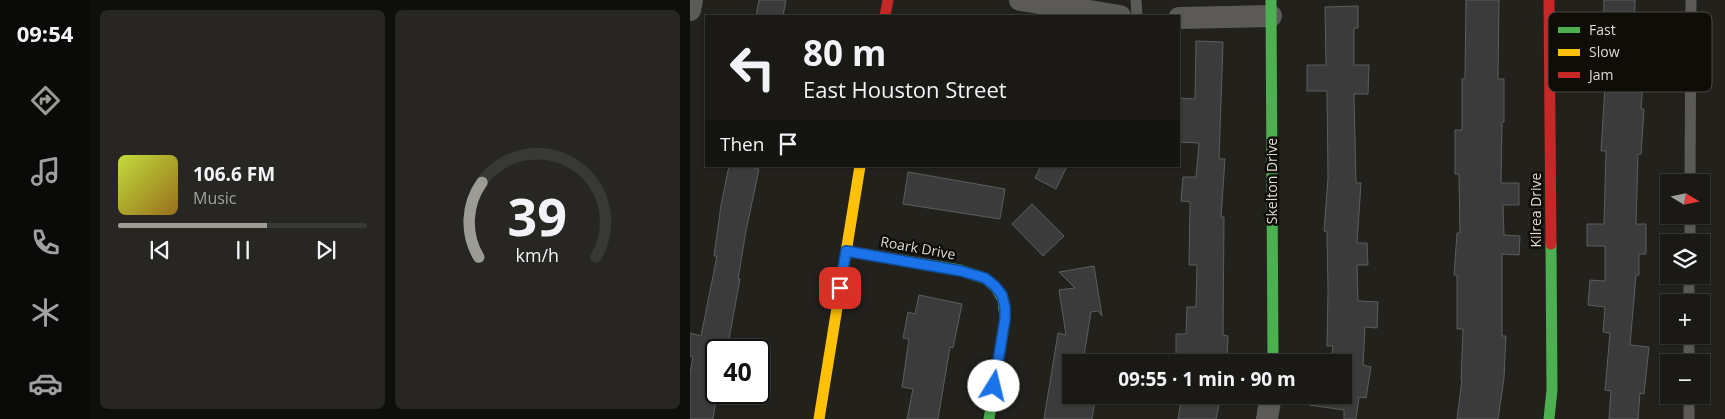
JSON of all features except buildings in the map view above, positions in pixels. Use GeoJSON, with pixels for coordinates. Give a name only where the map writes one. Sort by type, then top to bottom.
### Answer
{"type":"FeatureCollection","features":[{"type":"Feature","properties":{"kind":"street"},"geometry":{"type":"LineString","coordinates":[[690,10],[692,0]]}},
{"type":"Feature","properties":{"kind":"street"},"geometry":{"type":"LineString","coordinates":[[886,15],[888,0]]}},
{"type":"Feature","properties":{"kind":"street"},"geometry":{"type":"LineString","coordinates":[[1020,0],[1114,15]]}},
{"type":"Feature","properties":{"kind":"street"},"geometry":{"type":"LineString","coordinates":[[1180,18],[1271,8]]}},
{"type":"Feature","properties":{"kind":"street","name":"Skelton Drive"},"geometry":{"type":"LineString","coordinates":[[1271,8],[1273,354]]}},
{"type":"Feature","properties":{"kind":"street","name":"Kilrea Drive"},"geometry":{"type":"LineString","coordinates":[[1549,419],[1552,380],[1550,92]]}},
{"type":"Feature","properties":{"kind":"street"},"geometry":{"type":"LineString","coordinates":[[819,419],[860,167]]}},
{"type":"Feature","properties":{"kind":"street","name":"Roark Drive"},"geometry":{"type":"LineString","coordinates":[[846,251],[961,271],[985,278],[995,286],[1002,295],[1005,319],[988,419]]}},
{"type":"Feature","properties":{"kind":"street"},"geometry":{"type":"LineString","coordinates":[[1267,419],[1270,404]]}},
{"type":"Feature","properties":{"kind":"lane"},"geometry":{"type":"LineString","coordinates":[[1136,0],[1137,15]]}},
{"type":"Feature","properties":{"kind":"lane"},"geometry":{"type":"LineString","coordinates":[[1690,92],[1690,174]]}},
{"type":"Feature","properties":{"kind":"lane"},"geometry":{"type":"LineString","coordinates":[[1689,404],[1689,419]]}},
{"type":"Feature","properties":{"kind":"traffic: fast"},"geometry":{"type":"LineString","coordinates":[[1271,0],[1273,354]]}},
{"type":"Feature","properties":{"kind":"traffic: fast"},"geometry":{"type":"LineString","coordinates":[[1549,419],[1552,390],[1551,244]]}},
{"type":"Feature","properties":{"kind":"traffic: fast"},"geometry":{"type":"LineString","coordinates":[[846,251],[960,270],[986,279],[996,288],[1003,300],[1005,319],[989,419]]}},
{"type":"Feature","properties":{"kind":"traffic: slow"},"geometry":{"type":"LineString","coordinates":[[819,419],[860,167]]}},
{"type":"Feature","properties":{"kind":"traffic: jam"},"geometry":{"type":"LineString","coordinates":[[885,15],[888,0]]}},
{"type":"Feature","properties":{"kind":"traffic: jam"},"geometry":{"type":"LineString","coordinates":[[1549,0],[1549,12]]}},
{"type":"Feature","properties":{"kind":"traffic: jam"},"geometry":{"type":"LineString","coordinates":[[1550,92],[1551,244]]}},
{"type":"Feature","properties":{"kind":"route"},"geometry":{"type":"LineString","coordinates":[[840,288],[846,251],[961,271],[985,278],[1002,295],[1005,307],[1005,319],[994,386]]}}]}
